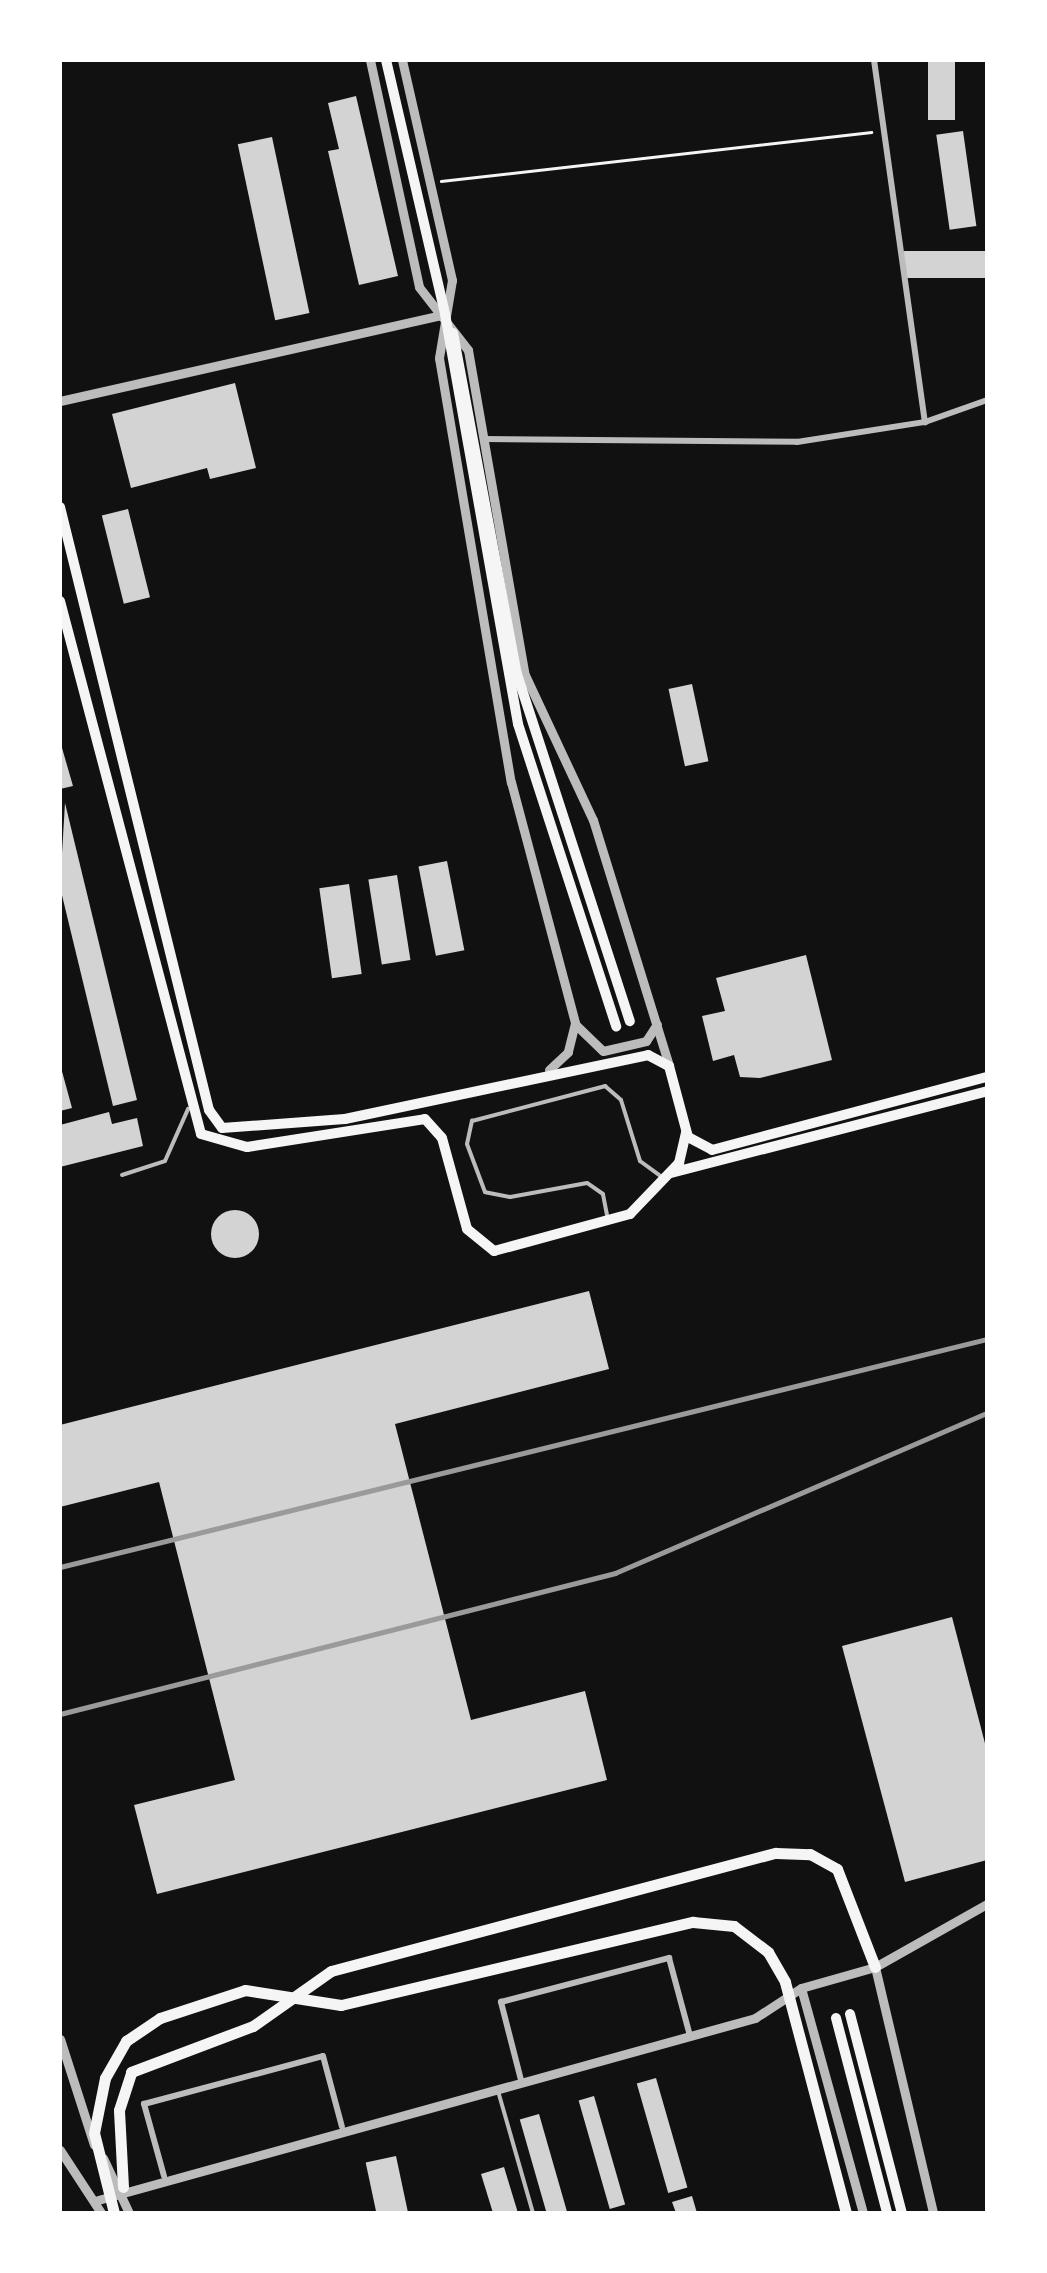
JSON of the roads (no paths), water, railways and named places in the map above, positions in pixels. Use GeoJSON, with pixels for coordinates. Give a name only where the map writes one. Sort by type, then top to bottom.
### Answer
{"type":"FeatureCollection","features":[{"type":"Feature","properties":{"kind":"highway"},"geometry":{"type":"LineString","coordinates":[[123,2188],[119,2110],[130,2072],[253,2026],[331,1971],[776,1853],[810,1854],[837,1869],[875,1967]]}},
{"type":"Feature","properties":{"kind":"highway"},"geometry":{"type":"LineString","coordinates":[[114,2213],[94,2133],[105,2078],[126,2041],[160,2018],[245,1990],[340,2005],[612,1937],[693,1922],[734,1926],[768,1952],[786,1982],[846,2213]]}},
{"type":"Feature","properties":{"kind":"main road"},"geometry":{"type":"LineString","coordinates":[[386,60],[446,314],[481,440],[525,704],[630,1021]]}},
{"type":"Feature","properties":{"kind":"main road"},"geometry":{"type":"LineString","coordinates":[[446,314],[518,724],[616,1026]]}},
{"type":"Feature","properties":{"kind":"main road"},"geometry":{"type":"LineString","coordinates":[[60,507],[208,1103],[225,1130],[270,1130],[549,1070],[648,1056],[669,1066],[686,1131],[700,1147],[728,1148],[987,1077]]}},
{"type":"Feature","properties":{"kind":"main road"},"geometry":{"type":"LineString","coordinates":[[60,600],[188,1109],[204,1137],[233,1147],[425,1119],[439,1130],[463,1219],[482,1246],[502,1250],[599,1227],[638,1208],[670,1173],[686,1131]]}},
{"type":"Feature","properties":{"kind":"main road"},"geometry":{"type":"LineString","coordinates":[[670,1173],[987,1091]]}},
{"type":"Feature","properties":{"kind":"main road"},"geometry":{"type":"LineString","coordinates":[[188,1109],[208,1103]]}},
{"type":"Feature","properties":{"kind":"main road"},"geometry":{"type":"LineString","coordinates":[[850,2014],[902,2213]]}},
{"type":"Feature","properties":{"kind":"main road"},"geometry":{"type":"LineString","coordinates":[[836,2018],[887,2213]]}},
{"type":"Feature","properties":{"kind":"street"},"geometry":{"type":"LineString","coordinates":[[370,60],[419,287],[446,314]]}},
{"type":"Feature","properties":{"kind":"street"},"geometry":{"type":"LineString","coordinates":[[402,60],[452,280],[439,358],[511,782],[575,1022],[568,1052],[549,1070]]}},
{"type":"Feature","properties":{"kind":"street"},"geometry":{"type":"LineString","coordinates":[[874,60],[925,422]]}},
{"type":"Feature","properties":{"kind":"street"},"geometry":{"type":"LineString","coordinates":[[60,401],[446,314]]}},
{"type":"Feature","properties":{"kind":"street"},"geometry":{"type":"LineString","coordinates":[[669,1066],[587,804],[525,675],[481,440],[797,442],[925,422],[987,400]]}},
{"type":"Feature","properties":{"kind":"street"},"geometry":{"type":"LineString","coordinates":[[575,1022],[603,1050],[646,1041],[657,1022]]}},
{"type":"Feature","properties":{"kind":"street"},"geometry":{"type":"LineString","coordinates":[[98,2200],[164,2176],[756,2018],[802,1988],[875,1967],[987,1904]]}},
{"type":"Feature","properties":{"kind":"street"},"geometry":{"type":"LineString","coordinates":[[521,2080],[501,2002],[670,1958],[690,2036]]}},
{"type":"Feature","properties":{"kind":"street"},"geometry":{"type":"LineString","coordinates":[[875,1967],[933,2213]]}},
{"type":"Feature","properties":{"kind":"street"},"geometry":{"type":"LineString","coordinates":[[802,1988],[863,2213]]}},
{"type":"Feature","properties":{"kind":"street"},"geometry":{"type":"LineString","coordinates":[[60,2038],[83,2128],[123,2188],[129,2213]]}},
{"type":"Feature","properties":{"kind":"street"},"geometry":{"type":"LineString","coordinates":[[164,2176],[144,2104],[323,2056],[342,2127]]}},
{"type":"Feature","properties":{"kind":"street"},"geometry":{"type":"LineString","coordinates":[[60,2150],[98,2200],[101,2213]]}},
{"type":"Feature","properties":{"kind":"lane"},"geometry":{"type":"LineString","coordinates":[[599,1227],[605,1198],[587,1183],[510,1197],[486,1192],[467,1144],[472,1121],[605,1086],[621,1100],[643,1165],[670,1173]]}},
{"type":"Feature","properties":{"kind":"lane"},"geometry":{"type":"LineString","coordinates":[[122,1175],[164,1161],[188,1109]]}},
{"type":"Feature","properties":{"kind":"lane"},"geometry":{"type":"LineString","coordinates":[[496,2086],[534,2213]]}},
{"type":"Feature","properties":{"kind":"railway"},"geometry":{"type":"LineString","coordinates":[[60,1567],[987,1339]]}},
{"type":"Feature","properties":{"kind":"railway"},"geometry":{"type":"LineString","coordinates":[[60,1714],[615,1573],[987,1413]]}}]}
